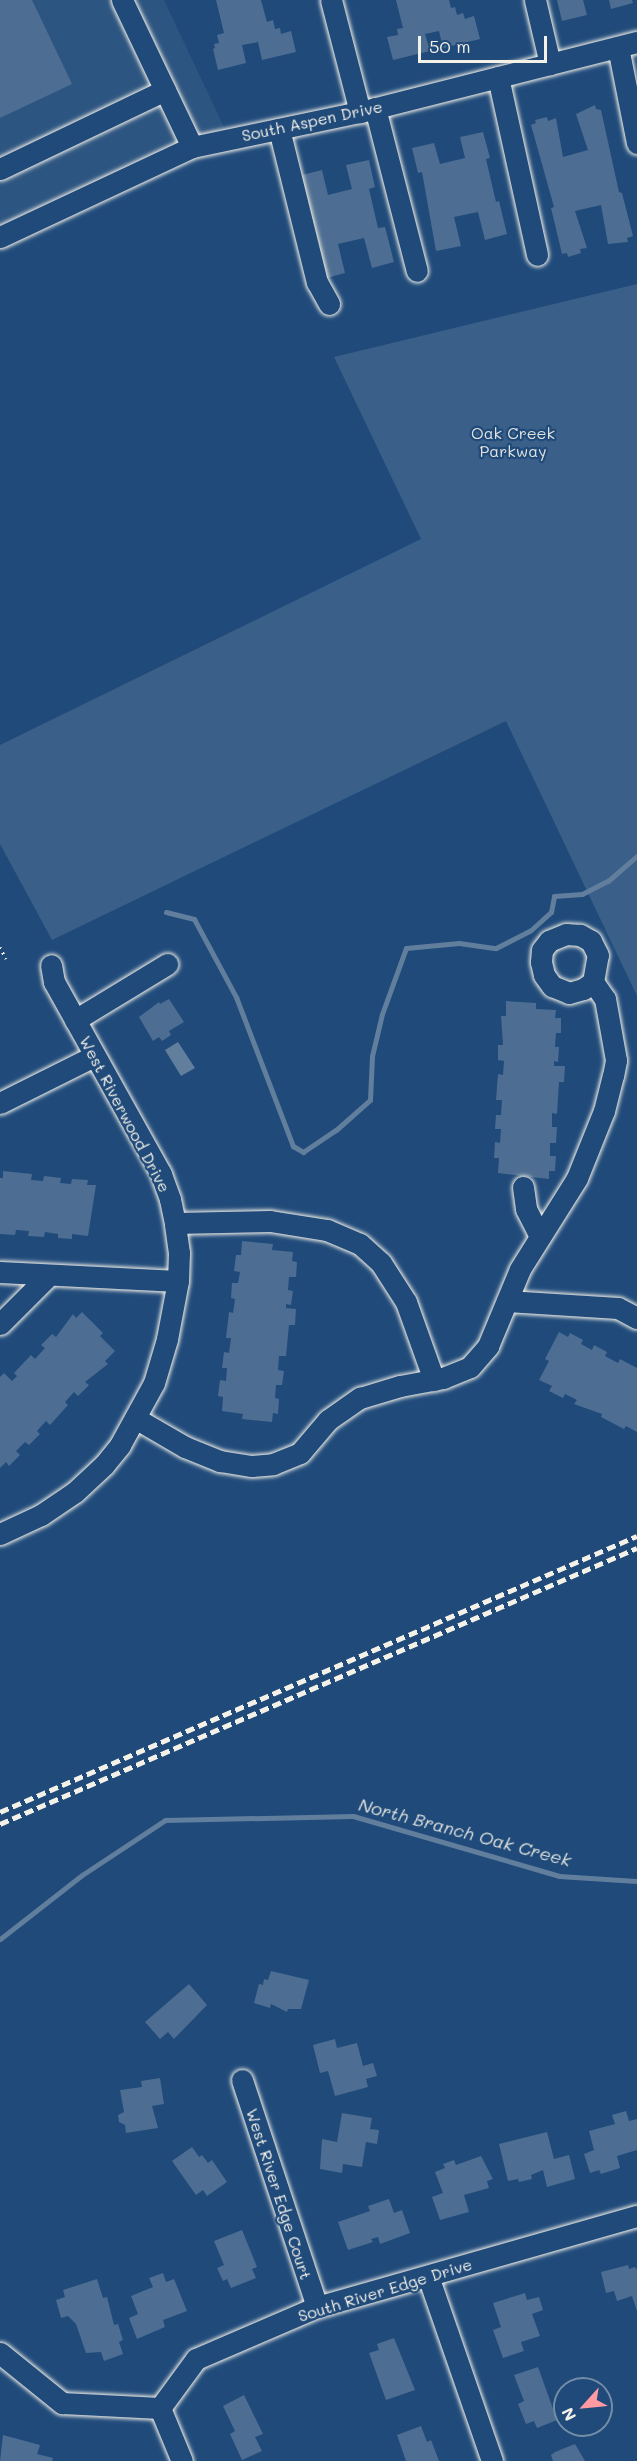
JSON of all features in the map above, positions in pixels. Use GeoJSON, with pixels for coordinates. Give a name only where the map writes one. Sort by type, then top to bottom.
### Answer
{"type":"FeatureCollection","features":[{"type":"Feature","properties":{"kind":"street"},"geometry":{"type":"LineString","coordinates":[[122,0],[192,147]]}},
{"type":"Feature","properties":{"kind":"street"},"geometry":{"type":"LineString","coordinates":[[331,0],[368,110],[417,271]]}},
{"type":"Feature","properties":{"kind":"street"},"geometry":{"type":"LineString","coordinates":[[535,0],[550,64]]}},
{"type":"Feature","properties":{"kind":"street"},"geometry":{"type":"LineString","coordinates":[[627,45],[637,143]]}},
{"type":"Feature","properties":{"kind":"street","name":"South Aspen Drive"},"geometry":{"type":"LineString","coordinates":[[0,237],[192,147],[368,110],[627,45]]}},
{"type":"Feature","properties":{"kind":"street"},"geometry":{"type":"LineString","coordinates":[[498,77],[537,255]]}},
{"type":"Feature","properties":{"kind":"street"},"geometry":{"type":"LineString","coordinates":[[0,170],[165,90]]}},
{"type":"Feature","properties":{"kind":"street"},"geometry":{"type":"LineString","coordinates":[[279,129],[317,282],[329,304]]}},
{"type":"Feature","properties":{"kind":"street"},"geometry":{"type":"LineString","coordinates":[[75,1020],[167,964]]}},
{"type":"Feature","properties":{"kind":"street","name":"West Riverwood Drive"},"geometry":{"type":"LineString","coordinates":[[0,1534],[41,1515],[75,1492],[104,1465],[135,1418],[154,1383],[167,1339],[178,1281],[179,1253],[175,1223],[161,1174],[54,982],[51,965]]}},
{"type":"Feature","properties":{"kind":"street"},"geometry":{"type":"LineString","coordinates":[[135,1418],[185,1447],[220,1461],[252,1466],[273,1464],[300,1454],[328,1420],[360,1398],[400,1386],[434,1380],[470,1367],[488,1346],[520,1269],[577,1178],[604,1112],[616,1060],[605,999],[593,982]]}},
{"type":"Feature","properties":{"kind":"street"},"geometry":{"type":"LineString","coordinates":[[0,1103],[94,1056]]}},
{"type":"Feature","properties":{"kind":"street"},"geometry":{"type":"LineString","coordinates":[[523,1187],[526,1209],[540,1236]]}},
{"type":"Feature","properties":{"kind":"street"},"geometry":{"type":"LineString","coordinates":[[175,1223],[270,1221],[327,1230],[360,1244],[381,1263],[406,1302],[434,1380]]}},
{"type":"Feature","properties":{"kind":"street"},"geometry":{"type":"LineString","coordinates":[[0,1272],[178,1281]]}},
{"type":"Feature","properties":{"kind":"street"},"geometry":{"type":"LineString","coordinates":[[0,1324],[49,1275]]}},
{"type":"Feature","properties":{"kind":"street"},"geometry":{"type":"LineString","coordinates":[[507,1300],[618,1308],[637,1318]]}},
{"type":"Feature","properties":{"kind":"street","name":"West River Edge Court"},"geometry":{"type":"LineString","coordinates":[[242,2080],[317,2307]]}},
{"type":"Feature","properties":{"kind":"street","name":"South River Edge Drive"},"geometry":{"type":"LineString","coordinates":[[160,2408],[196,2359],[317,2307],[637,2216]]}},
{"type":"Feature","properties":{"kind":"street"},"geometry":{"type":"LineString","coordinates":[[428,2276],[492,2461]]}},
{"type":"Feature","properties":{"kind":"street"},"geometry":{"type":"LineString","coordinates":[[0,2353],[62,2403],[160,2408],[182,2461]]}},
{"type":"Feature","properties":{"kind":"path"},"geometry":{"type":"LineString","coordinates":[[0,947],[6,959]]}},
{"type":"Feature","properties":{"kind":"shaded area"},"geometry":{"type":"Polygon","coordinates":[[[0,0],[164,0],[224,127],[0,229],[0,0]]]}},
{"type":"Feature","properties":{"kind":"shaded area"},"geometry":{"type":"Polygon","coordinates":[[[178,1042],[195,1068],[181,1076],[165,1050],[178,1042]]]}},
{"type":"Feature","properties":{"kind":"green space","name":"Oak Creek Parkway"},"geometry":{"type":"Polygon","coordinates":[[[637,284],[637,996],[506,721],[52,940],[0,844],[0,745],[421,539],[334,357],[637,284]]]}},
{"type":"Feature","properties":{"kind":"building"},"geometry":{"type":"Polygon","coordinates":[[[0,0],[32,0],[72,84],[0,118],[0,0]]]}},
{"type":"Feature","properties":{"kind":"building"},"geometry":{"type":"Polygon","coordinates":[[[216,0],[261,0],[267,22],[273,20],[275,29],[280,28],[281,34],[291,31],[296,52],[262,60],[258,42],[242,45],[246,63],[218,70],[213,49],[214,44],[219,43],[217,35],[224,33],[216,0]]]}},
{"type":"Feature","properties":{"kind":"building"},"geometry":{"type":"Polygon","coordinates":[[[396,0],[449,0],[451,8],[455,7],[457,15],[463,13],[465,19],[474,16],[480,39],[443,48],[439,31],[425,34],[430,51],[393,60],[387,37],[398,35],[397,29],[403,28],[396,0]]]}},
{"type":"Feature","properties":{"kind":"building"},"geometry":{"type":"Polygon","coordinates":[[[557,0],[583,0],[587,15],[562,21],[557,0]]]}},
{"type":"Feature","properties":{"kind":"building"},"geometry":{"type":"Polygon","coordinates":[[[609,0],[632,0],[633,3],[611,9],[609,0]]]}},
{"type":"Feature","properties":{"kind":"building"},"geometry":{"type":"Polygon","coordinates":[[[595,105],[596,109],[601,110],[619,192],[622,193],[633,236],[627,238],[628,242],[608,244],[601,205],[575,211],[587,248],[580,249],[581,253],[568,257],[567,253],[562,254],[551,208],[554,207],[531,125],[536,123],[535,120],[547,117],[548,121],[556,118],[563,157],[588,150],[576,114],[595,105]]]}},
{"type":"Feature","properties":{"kind":"building"},"geometry":{"type":"Polygon","coordinates":[[[483,132],[490,158],[486,159],[496,202],[499,201],[507,234],[485,240],[478,212],[454,217],[461,246],[436,251],[422,172],[418,173],[412,148],[434,143],[440,164],[465,158],[460,137],[483,132]]]}},
{"type":"Feature","properties":{"kind":"building"},"geometry":{"type":"Polygon","coordinates":[[[369,160],[375,187],[369,189],[378,228],[385,227],[394,262],[372,268],[364,238],[338,244],[345,273],[323,279],[316,248],[320,247],[298,176],[322,170],[328,195],[352,189],[346,165],[369,160]]]}},
{"type":"Feature","properties":{"kind":"building"},"geometry":{"type":"Polygon","coordinates":[[[169,999],[184,1022],[169,1031],[171,1035],[162,1041],[159,1037],[153,1041],[139,1017],[159,1002],[160,1004],[169,999]]]}},
{"type":"Feature","properties":{"kind":"building"},"geometry":{"type":"Polygon","coordinates":[[[506,1001],[536,1003],[536,1009],[556,1010],[555,1018],[561,1018],[561,1033],[556,1033],[555,1047],[559,1047],[558,1062],[554,1061],[554,1066],[565,1066],[564,1082],[559,1082],[557,1114],[552,1113],[552,1127],[557,1127],[556,1143],[550,1143],[550,1156],[556,1156],[555,1171],[549,1171],[549,1179],[498,1173],[499,1158],[494,1158],[495,1142],[500,1143],[501,1129],[495,1129],[496,1115],[501,1115],[502,1100],[496,1100],[498,1074],[503,1075],[504,1061],[498,1060],[498,1045],[503,1045],[501,1016],[506,1016],[506,1001]]]}},
{"type":"Feature","properties":{"kind":"building"},"geometry":{"type":"Polygon","coordinates":[[[3,1171],[32,1174],[31,1180],[43,1181],[44,1176],[61,1178],[60,1183],[71,1184],[72,1179],[88,1180],[87,1185],[96,1185],[88,1236],[72,1234],[72,1239],[58,1238],[58,1234],[45,1232],[44,1237],[28,1236],[29,1231],[16,1230],[15,1235],[0,1234],[0,1178],[3,1178],[3,1171]]]}},
{"type":"Feature","properties":{"kind":"building"},"geometry":{"type":"Polygon","coordinates":[[[242,1241],[273,1244],[272,1250],[293,1252],[292,1261],[297,1262],[296,1277],[289,1277],[288,1290],[293,1291],[291,1305],[286,1304],[286,1308],[296,1309],[295,1325],[289,1325],[286,1356],[279,1356],[278,1370],[284,1371],[282,1385],[276,1385],[275,1398],[279,1399],[278,1414],[273,1413],[272,1422],[242,1419],[243,1414],[222,1411],[223,1397],[218,1396],[220,1380],[226,1381],[227,1368],[222,1368],[224,1352],[229,1353],[231,1338],[226,1338],[229,1312],[233,1313],[235,1299],[231,1298],[232,1283],[238,1283],[240,1272],[234,1271],[236,1255],[241,1255],[242,1241]]]}},
{"type":"Feature","properties":{"kind":"building"},"geometry":{"type":"Polygon","coordinates":[[[82,1312],[103,1333],[100,1336],[115,1351],[105,1361],[108,1364],[85,1382],[89,1385],[78,1396],[74,1392],[65,1402],[68,1405],[50,1425],[46,1421],[37,1431],[40,1434],[29,1445],[25,1442],[16,1451],[20,1455],[9,1466],[6,1462],[0,1468],[0,1377],[4,1373],[12,1381],[17,1376],[14,1373],[31,1355],[35,1359],[45,1348],[41,1345],[52,1334],[56,1337],[73,1314],[76,1318],[82,1312]]]}},
{"type":"Feature","properties":{"kind":"building"},"geometry":{"type":"Polygon","coordinates":[[[559,1332],[568,1337],[570,1333],[583,1340],[581,1344],[592,1350],[594,1345],[607,1352],[605,1356],[618,1363],[620,1359],[637,1368],[637,1432],[626,1426],[624,1429],[601,1417],[602,1414],[574,1404],[577,1400],[565,1394],[563,1398],[549,1391],[552,1386],[539,1380],[549,1361],[545,1359],[559,1332]]]}},
{"type":"Feature","properties":{"kind":"building"},"geometry":{"type":"Polygon","coordinates":[[[271,1971],[309,1980],[301,2009],[288,2009],[287,2012],[271,2004],[270,2008],[254,2003],[259,1984],[263,1985],[264,1979],[268,1980],[271,1971]]]}},
{"type":"Feature","properties":{"kind":"building"},"geometry":{"type":"Polygon","coordinates":[[[189,1984],[207,2005],[174,2039],[168,2032],[160,2039],[145,2022],[189,1984]]]}},
{"type":"Feature","properties":{"kind":"building"},"geometry":{"type":"Polygon","coordinates":[[[335,2039],[337,2048],[357,2043],[363,2066],[373,2063],[377,2076],[366,2079],[368,2087],[335,2096],[328,2071],[320,2073],[313,2045],[335,2039]]]}},
{"type":"Feature","properties":{"kind":"building"},"geometry":{"type":"Polygon","coordinates":[[[160,2078],[164,2104],[152,2106],[158,2128],[126,2133],[125,2125],[119,2122],[118,2115],[124,2112],[120,2090],[142,2087],[141,2081],[160,2078]]]}},
{"type":"Feature","properties":{"kind":"building"},"geometry":{"type":"Polygon","coordinates":[[[626,2111],[629,2121],[637,2119],[637,2150],[617,2156],[620,2168],[601,2174],[599,2170],[590,2173],[584,2154],[594,2150],[589,2131],[615,2124],[612,2115],[626,2111]]]}},
{"type":"Feature","properties":{"kind":"building"},"geometry":{"type":"Polygon","coordinates":[[[342,2113],[372,2118],[370,2129],[379,2130],[377,2144],[366,2142],[362,2167],[343,2164],[342,2173],[320,2169],[322,2139],[337,2142],[342,2113]]]}},
{"type":"Feature","properties":{"kind":"building"},"geometry":{"type":"Polygon","coordinates":[[[547,2132],[554,2159],[569,2155],[575,2179],[547,2187],[543,2170],[531,2175],[532,2179],[519,2182],[518,2179],[508,2181],[499,2144],[547,2132]]]}},
{"type":"Feature","properties":{"kind":"building"},"geometry":{"type":"Polygon","coordinates":[[[192,2147],[199,2157],[202,2155],[208,2163],[212,2160],[227,2182],[207,2196],[203,2190],[196,2195],[172,2161],[192,2147]]]}},
{"type":"Feature","properties":{"kind":"building"},"geometry":{"type":"Polygon","coordinates":[[[481,2156],[493,2179],[487,2181],[489,2188],[464,2195],[469,2212],[440,2220],[432,2197],[443,2193],[435,2172],[445,2168],[443,2164],[454,2160],[456,2165],[481,2156]]]}},
{"type":"Feature","properties":{"kind":"building"},"geometry":{"type":"Polygon","coordinates":[[[389,2199],[394,2213],[402,2210],[410,2233],[380,2244],[378,2237],[371,2239],[373,2242],[348,2250],[338,2222],[370,2211],[368,2206],[389,2199]]]}},
{"type":"Feature","properties":{"kind":"building"},"geometry":{"type":"Polygon","coordinates":[[[242,2230],[257,2267],[252,2269],[256,2278],[231,2288],[227,2279],[223,2281],[217,2268],[224,2265],[214,2241],[242,2230]]]}},
{"type":"Feature","properties":{"kind":"building"},"geometry":{"type":"Polygon","coordinates":[[[628,2265],[629,2269],[635,2267],[637,2270],[637,2311],[632,2296],[617,2301],[614,2291],[606,2293],[601,2272],[628,2265]]]}},
{"type":"Feature","properties":{"kind":"building"},"geometry":{"type":"Polygon","coordinates":[[[163,2273],[166,2282],[174,2279],[187,2311],[163,2320],[165,2327],[137,2339],[129,2318],[138,2314],[131,2296],[153,2287],[149,2278],[163,2273]]]}},
{"type":"Feature","properties":{"kind":"building"},"geometry":{"type":"Polygon","coordinates":[[[97,2279],[103,2298],[107,2297],[114,2325],[118,2324],[123,2340],[119,2342],[123,2354],[104,2361],[101,2352],[86,2353],[76,2324],[68,2316],[61,2318],[56,2300],[65,2297],[63,2290],[97,2279]]]}},
{"type":"Feature","properties":{"kind":"building"},"geometry":{"type":"Polygon","coordinates":[[[525,2293],[527,2300],[539,2297],[543,2310],[532,2314],[540,2336],[521,2342],[524,2351],[503,2358],[493,2330],[501,2327],[493,2303],[525,2293]]]}},
{"type":"Feature","properties":{"kind":"building"},"geometry":{"type":"Polygon","coordinates":[[[394,2338],[415,2390],[386,2400],[369,2353],[379,2350],[377,2344],[394,2338]]]}},
{"type":"Feature","properties":{"kind":"building"},"geometry":{"type":"Polygon","coordinates":[[[538,2367],[553,2409],[553,2422],[537,2428],[534,2421],[526,2424],[518,2404],[524,2401],[514,2375],[538,2367]]]}},
{"type":"Feature","properties":{"kind":"building"},"geometry":{"type":"Polygon","coordinates":[[[244,2395],[263,2434],[255,2437],[262,2451],[242,2460],[230,2434],[235,2431],[223,2406],[244,2395]]]}},
{"type":"Feature","properties":{"kind":"building"},"geometry":{"type":"Polygon","coordinates":[[[421,2426],[427,2442],[431,2440],[439,2461],[406,2461],[397,2435],[421,2426]]]}},
{"type":"Feature","properties":{"kind":"building"},"geometry":{"type":"Polygon","coordinates":[[[3,2435],[40,2445],[37,2454],[53,2458],[52,2461],[0,2461],[3,2435]]]}},
{"type":"Feature","properties":{"kind":"building"},"geometry":{"type":"Polygon","coordinates":[[[575,2444],[585,2461],[553,2461],[551,2455],[575,2444]]]}},
{"type":"Feature","properties":{"kind":"waterway"},"geometry":{"type":"LineString","coordinates":[[166,912],[194,919],[236,997],[293,1146],[303,1152],[336,1130],[370,1100],[372,1056],[382,1014],[406,948],[459,943],[496,948],[531,930],[551,912],[554,896],[582,894],[608,881],[637,856]]}},
{"type":"Feature","properties":{"kind":"waterway","name":"North Branch Oak Creek"},"geometry":{"type":"LineString","coordinates":[[0,1939],[82,1875],[165,1820],[353,1816],[559,1876],[637,1881]]}},
{"type":"Feature","properties":{"kind":"railway"},"geometry":{"type":"LineString","coordinates":[[0,1812],[637,1536]]}},
{"type":"Feature","properties":{"kind":"railway"},"geometry":{"type":"LineString","coordinates":[[0,1824],[637,1548]]}}]}
